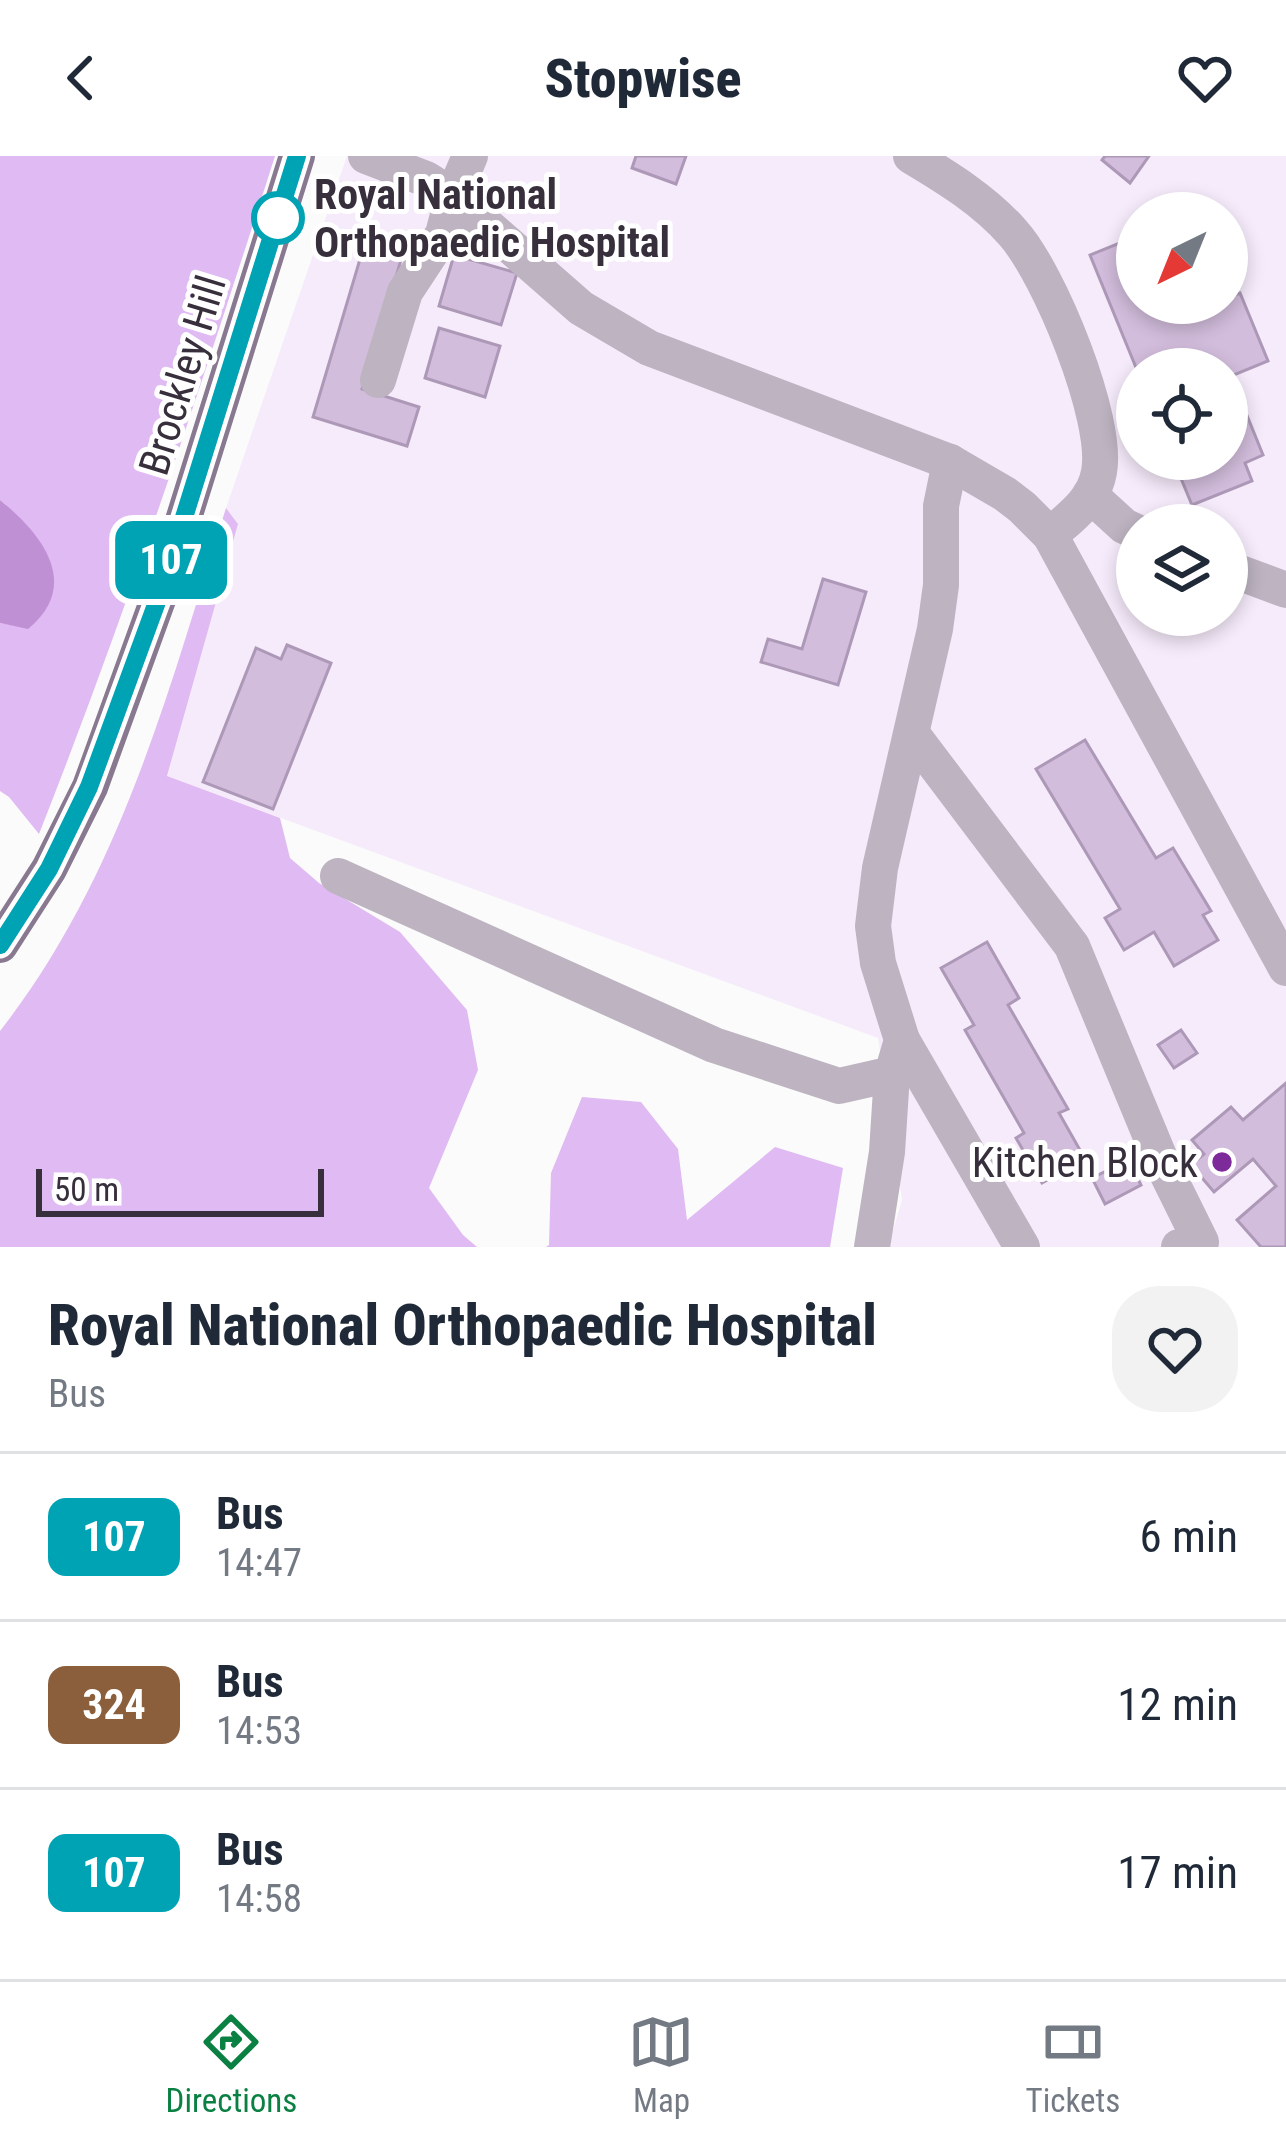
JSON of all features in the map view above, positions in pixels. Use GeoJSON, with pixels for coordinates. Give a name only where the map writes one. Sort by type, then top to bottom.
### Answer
{"type":"FeatureCollection","features":[{"type":"Feature","properties":{"kind":"main road","name":"Brockley Hill"},"geometry":{"type":"LineString","coordinates":[[0,945],[49,869],[89,787],[161,591],[297,156]]}},
{"type":"Feature","properties":{"kind":"lane"},"geometry":{"type":"LineString","coordinates":[[366,156],[426,179],[453,196],[581,308],[649,348],[950,462],[1022,507],[1050,536],[1286,968]]}},
{"type":"Feature","properties":{"kind":"lane"},"geometry":{"type":"LineString","coordinates":[[378,380],[405,292],[443,234],[470,156]]}},
{"type":"Feature","properties":{"kind":"lane"},"geometry":{"type":"LineString","coordinates":[[911,156],[985,204],[1016,236],[1034,261],[1069,339],[1093,406],[1101,446],[1099,473],[1084,506],[1050,536]]}},
{"type":"Feature","properties":{"kind":"lane"},"geometry":{"type":"LineString","coordinates":[[872,1247],[897,1057],[874,926],[880,868],[935,629],[941,585],[941,506],[950,462]]}},
{"type":"Feature","properties":{"kind":"lane"},"geometry":{"type":"LineString","coordinates":[[1090,495],[1116,519]]}},
{"type":"Feature","properties":{"kind":"lane"},"geometry":{"type":"LineString","coordinates":[[1248,576],[1286,590]]}},
{"type":"Feature","properties":{"kind":"lane"},"geometry":{"type":"LineString","coordinates":[[912,734],[1072,946],[1195,1246]]}},
{"type":"Feature","properties":{"kind":"lane"},"geometry":{"type":"LineString","coordinates":[[338,876],[714,1045],[839,1086],[897,1057]]}},
{"type":"Feature","properties":{"kind":"lane"},"geometry":{"type":"LineString","coordinates":[[897,1057],[1022,1247]]}},
{"type":"Feature","properties":{"kind":"shaded area"},"geometry":{"type":"Polygon","coordinates":[[[0,156],[275,156],[163,497],[39,834],[0,791],[0,623],[28,628],[6,505],[0,500],[0,156]]]}},
{"type":"Feature","properties":{"kind":"shaded area","name":"Royal National Orthopaedic Hospital"},"geometry":{"type":"Polygon","coordinates":[[[347,156],[1286,156],[1286,1247],[888,1247],[902,1200],[878,1038],[167,776],[238,524],[226,508],[347,156]]]}},
{"type":"Feature","properties":{"kind":"shaded area"},"geometry":{"type":"Polygon","coordinates":[[[0,500],[42,544],[54,578],[44,612],[28,629],[0,623],[0,500]]]}},
{"type":"Feature","properties":{"kind":"shaded area"},"geometry":{"type":"Polygon","coordinates":[[[226,508],[238,524],[167,776],[280,818],[290,858],[319,883],[400,932],[467,1010],[478,1070],[429,1188],[477,1247],[0,1247],[0,1031],[42,972],[109,846],[161,713],[226,508]]]}},
{"type":"Feature","properties":{"kind":"shaded area"},"geometry":{"type":"Polygon","coordinates":[[[582,1097],[641,1102],[678,1149],[687,1220],[775,1147],[843,1168],[830,1247],[546,1247],[551,1173],[582,1097]]]}},
{"type":"Feature","properties":{"kind":"building"},"geometry":{"type":"Polygon","coordinates":[[[636,156],[686,156],[676,184],[632,168],[636,156]]]}},
{"type":"Feature","properties":{"kind":"building"},"geometry":{"type":"Polygon","coordinates":[[[1105,156],[1149,156],[1130,183],[1102,160],[1105,156]]]}},
{"type":"Feature","properties":{"kind":"building"},"geometry":{"type":"Polygon","coordinates":[[[366,239],[404,250],[362,389],[419,407],[407,446],[313,417],[366,239]]]}},
{"type":"Feature","properties":{"kind":"building"},"geometry":{"type":"Polygon","coordinates":[[[1116,244],[1116,319],[1090,255],[1116,244]]]}},
{"type":"Feature","properties":{"kind":"building"},"geometry":{"type":"Polygon","coordinates":[[[454,255],[517,273],[501,325],[439,306],[454,255]]]}},
{"type":"Feature","properties":{"kind":"building"},"geometry":{"type":"Polygon","coordinates":[[[1248,312],[1268,361],[1248,369],[1248,348],[1128,348],[1118,324],[1248,324],[1248,312]]]}},
{"type":"Feature","properties":{"kind":"building"},"geometry":{"type":"Polygon","coordinates":[[[439,328],[500,346],[485,397],[425,378],[439,328]]]}},
{"type":"Feature","properties":{"kind":"building"},"geometry":{"type":"Polygon","coordinates":[[[1248,418],[1263,455],[1248,462],[1248,418]]]}},
{"type":"Feature","properties":{"kind":"building"},"geometry":{"type":"Polygon","coordinates":[[[1248,471],[1252,481],[1192,504],[1182,480],[1248,480],[1248,471]]]}},
{"type":"Feature","properties":{"kind":"building"},"geometry":{"type":"Polygon","coordinates":[[[823,579],[866,592],[838,685],[761,662],[768,639],[802,649],[823,579]]]}},
{"type":"Feature","properties":{"kind":"building"},"geometry":{"type":"Polygon","coordinates":[[[287,645],[331,663],[273,809],[203,782],[256,648],[281,659],[287,645]]]}},
{"type":"Feature","properties":{"kind":"building"},"geometry":{"type":"Polygon","coordinates":[[[1085,740],[1156,858],[1173,848],[1211,911],[1203,915],[1218,940],[1174,966],[1154,932],[1124,950],[1105,918],[1120,909],[1036,769],[1085,740]]]}},
{"type":"Feature","properties":{"kind":"building"},"geometry":{"type":"Polygon","coordinates":[[[987,942],[1019,998],[1008,1005],[1068,1109],[1059,1113],[1085,1159],[1042,1183],[1016,1138],[1024,1133],[965,1030],[974,1025],[941,968],[987,942]]]}},
{"type":"Feature","properties":{"kind":"building"},"geometry":{"type":"Polygon","coordinates":[[[1181,1030],[1197,1053],[1174,1068],[1158,1045],[1181,1030]]]}},
{"type":"Feature","properties":{"kind":"building","name":"Kitchen Block"},"geometry":{"type":"Polygon","coordinates":[[[1286,1083],[1286,1247],[1261,1247],[1237,1220],[1276,1186],[1253,1159],[1214,1192],[1191,1165],[1204,1154],[1192,1140],[1231,1107],[1243,1120],[1286,1083]]]}},
{"type":"Feature","properties":{"kind":"building"},"geometry":{"type":"Polygon","coordinates":[[[1129,1160],[1141,1185],[1105,1204],[1092,1178],[1129,1160]]]}},
{"type":"Feature","properties":{"kind":"bus line","name":"107"},"geometry":{"type":"LineString","coordinates":[[0,945],[49,869],[89,787],[161,591],[297,156]]}},
{"type":"Feature","properties":{"kind":"place","name":"Royal National Orthopaedic Hospital"},"geometry":{"type":"Point","coordinates":[278,218]}},
{"type":"Feature","properties":{"kind":"place","name":"Kitchen Block"},"geometry":{"type":"Point","coordinates":[1222,1162]}}]}
